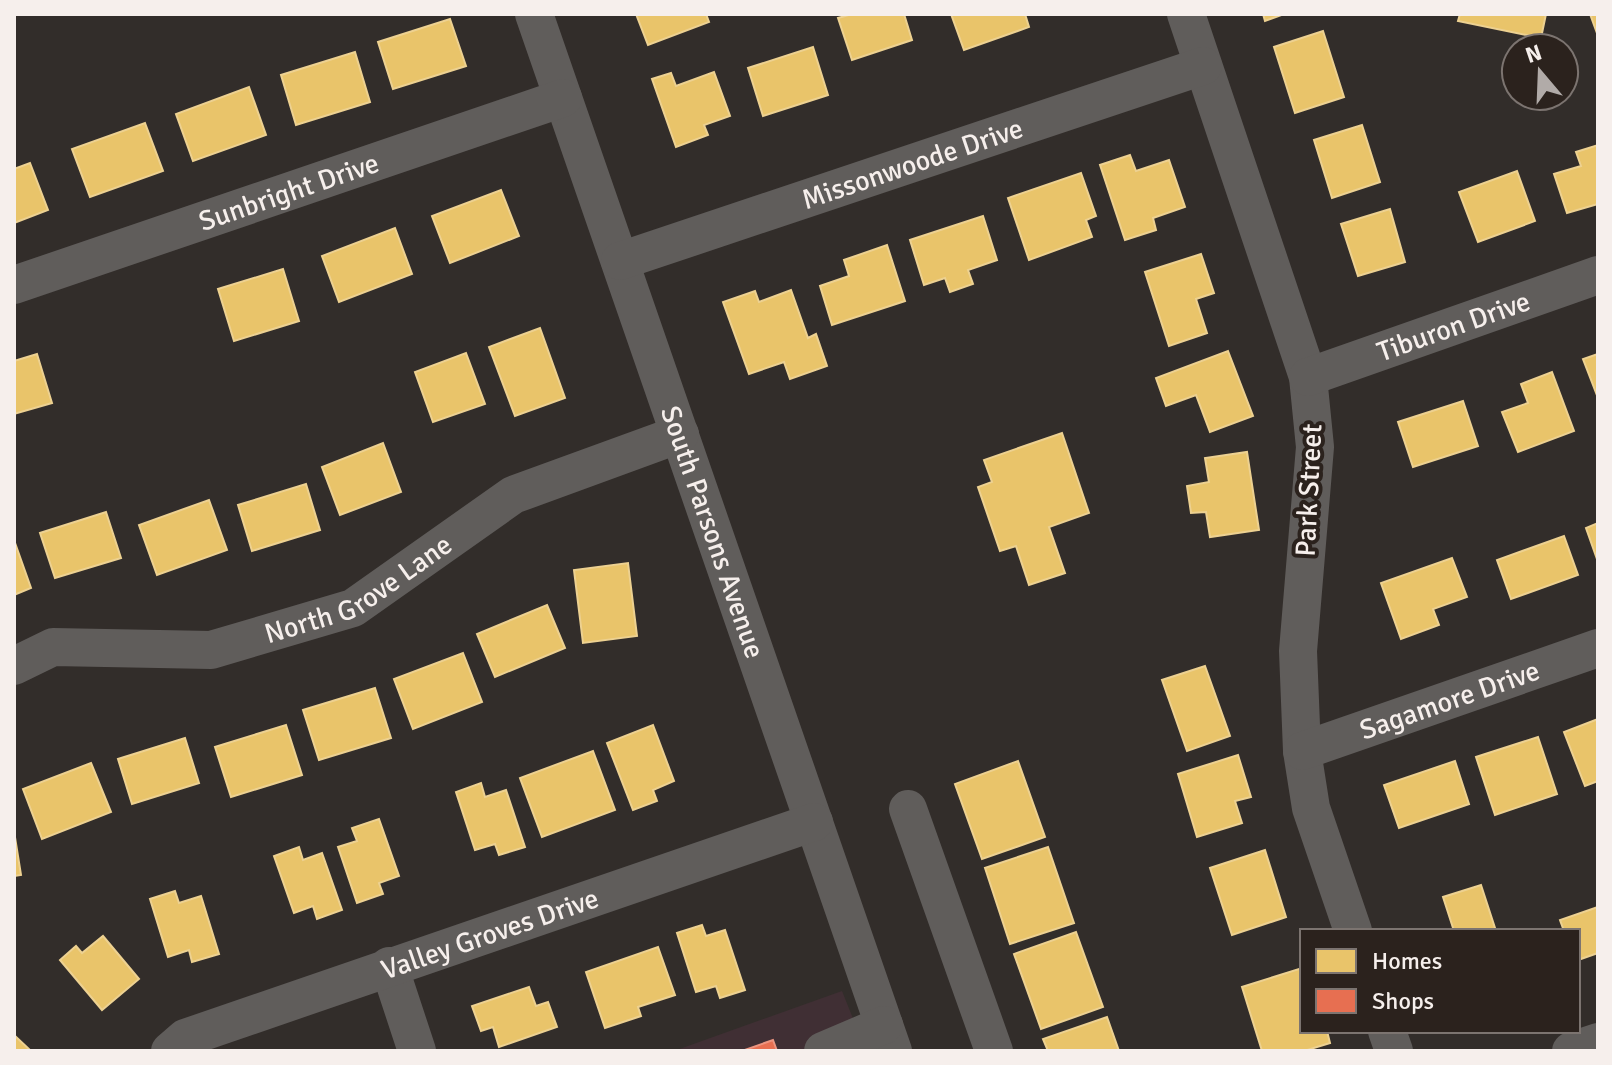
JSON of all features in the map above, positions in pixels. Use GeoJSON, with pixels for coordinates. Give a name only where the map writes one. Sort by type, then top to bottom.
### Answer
{"type":"FeatureCollection","features":[{"type":"Feature","properties":{"kind":"street","name":"South Parsons Avenue"},"geometry":{"type":"LineString","coordinates":[[534,14],[888,1038]]}},
{"type":"Feature","properties":{"kind":"street","name":"Park Street"},"geometry":{"type":"LineString","coordinates":[[1186,14],[1308,377],[1315,447],[1298,651],[1302,751],[1311,808],[1352,929]]}},
{"type":"Feature","properties":{"kind":"street","name":"Missonwoode Drive"},"geometry":{"type":"LineString","coordinates":[[620,261],[1203,66]]}},
{"type":"Feature","properties":{"kind":"street","name":"Sunbright Drive"},"geometry":{"type":"LineString","coordinates":[[14,285],[563,98]]}},
{"type":"Feature","properties":{"kind":"street","name":"Tiburon Drive"},"geometry":{"type":"LineString","coordinates":[[1308,377],[1598,275]]}},
{"type":"Feature","properties":{"kind":"street","name":"North Grove Lane"},"geometry":{"type":"LineString","coordinates":[[14,666],[53,647],[211,650],[353,608],[513,495],[680,434]]}},
{"type":"Feature","properties":{"kind":"street","name":"Sagamore Drive"},"geometry":{"type":"LineString","coordinates":[[1302,751],[1598,648]]}},
{"type":"Feature","properties":{"kind":"street"},"geometry":{"type":"LineString","coordinates":[[908,809],[991,1050]]}},
{"type":"Feature","properties":{"kind":"street","name":"Valley Groves Drive"},"geometry":{"type":"LineString","coordinates":[[170,1051],[185,1038],[814,822]]}},
{"type":"Feature","properties":{"kind":"street"},"geometry":{"type":"LineString","coordinates":[[389,966],[417,1051]]}},
{"type":"Feature","properties":{"kind":"street"},"geometry":{"type":"LineString","coordinates":[[823,1051],[888,1038]]}},
{"type":"Feature","properties":{"kind":"street"},"geometry":{"type":"LineString","coordinates":[[1571,1051],[1598,1042]]}},
{"type":"Feature","properties":{"kind":"shaded area"},"geometry":{"type":"Polygon","coordinates":[[[842,991],[866,1051],[674,1051],[842,991]]]}},
{"type":"Feature","properties":{"kind":"building: Homes"},"geometry":{"type":"Polygon","coordinates":[[[636,14],[706,14],[709,22],[648,45],[636,14]]]}},
{"type":"Feature","properties":{"kind":"building: Homes"},"geometry":{"type":"Polygon","coordinates":[[[852,14],[904,14],[912,40],[852,60],[838,18],[852,14]]]}},
{"type":"Feature","properties":{"kind":"building: Homes"},"geometry":{"type":"Polygon","coordinates":[[[951,14],[1025,14],[1029,27],[964,50],[951,14]]]}},
{"type":"Feature","properties":{"kind":"building: Homes"},"geometry":{"type":"Polygon","coordinates":[[[1263,14],[1284,14],[1265,21],[1263,14]]]}},
{"type":"Feature","properties":{"kind":"building: Homes"},"geometry":{"type":"Polygon","coordinates":[[[1460,14],[1546,14],[1542,32],[1512,32],[1458,21],[1460,14]]]}},
{"type":"Feature","properties":{"kind":"building: Homes"},"geometry":{"type":"Polygon","coordinates":[[[1590,14],[1598,14],[1598,36],[1590,14]]]}},
{"type":"Feature","properties":{"kind":"building: Homes"},"geometry":{"type":"Polygon","coordinates":[[[450,19],[466,66],[393,89],[378,42],[450,19]]]}},
{"type":"Feature","properties":{"kind":"building: Homes"},"geometry":{"type":"Polygon","coordinates":[[[1323,31],[1344,97],[1295,113],[1274,47],[1323,31]]]}},
{"type":"Feature","properties":{"kind":"building: Homes"},"geometry":{"type":"Polygon","coordinates":[[[813,47],[828,95],[763,116],[748,68],[813,47]]]}},
{"type":"Feature","properties":{"kind":"building: Homes"},"geometry":{"type":"Polygon","coordinates":[[[355,52],[370,102],[296,125],[281,75],[355,52]]]}},
{"type":"Feature","properties":{"kind":"building: Homes"},"geometry":{"type":"Polygon","coordinates":[[[714,72],[730,116],[704,125],[708,135],[676,147],[652,79],[671,73],[676,86],[714,72]]]}},
{"type":"Feature","properties":{"kind":"building: Homes"},"geometry":{"type":"Polygon","coordinates":[[[249,87],[266,135],[193,161],[176,114],[249,87]]]}},
{"type":"Feature","properties":{"kind":"building: Homes"},"geometry":{"type":"Polygon","coordinates":[[[145,123],[163,171],[90,197],[72,149],[145,123]]]}},
{"type":"Feature","properties":{"kind":"building: Homes"},"geometry":{"type":"Polygon","coordinates":[[[1362,125],[1380,182],[1332,198],[1314,140],[1362,125]]]}},
{"type":"Feature","properties":{"kind":"building: Homes"},"geometry":{"type":"Polygon","coordinates":[[[1598,145],[1598,204],[1567,213],[1554,174],[1581,166],[1576,152],[1598,145]]]}},
{"type":"Feature","properties":{"kind":"building: Homes"},"geometry":{"type":"Polygon","coordinates":[[[1130,155],[1136,171],[1169,160],[1185,207],[1153,218],[1156,230],[1125,240],[1100,165],[1130,155]]]}},
{"type":"Feature","properties":{"kind":"building: Homes"},"geometry":{"type":"Polygon","coordinates":[[[30,163],[48,210],[14,223],[14,169],[30,163]]]}},
{"type":"Feature","properties":{"kind":"building: Homes"},"geometry":{"type":"Polygon","coordinates":[[[1517,171],[1535,221],[1478,242],[1459,192],[1517,171]]]}},
{"type":"Feature","properties":{"kind":"building: Homes"},"geometry":{"type":"Polygon","coordinates":[[[1081,173],[1096,216],[1086,220],[1092,237],[1029,260],[1008,198],[1081,173]]]}},
{"type":"Feature","properties":{"kind":"building: Homes"},"geometry":{"type":"Polygon","coordinates":[[[501,190],[519,236],[450,263],[432,216],[501,190]]]}},
{"type":"Feature","properties":{"kind":"building: Homes"},"geometry":{"type":"Polygon","coordinates":[[[1390,209],[1405,262],[1358,276],[1341,224],[1390,209]]]}},
{"type":"Feature","properties":{"kind":"building: Homes"},"geometry":{"type":"Polygon","coordinates":[[[983,216],[997,260],[968,270],[973,284],[950,292],[945,278],[924,285],[910,240],[983,216]]]}},
{"type":"Feature","properties":{"kind":"building: Homes"},"geometry":{"type":"Polygon","coordinates":[[[395,228],[412,274],[339,302],[322,256],[395,228]]]}},
{"type":"Feature","properties":{"kind":"building: Homes"},"geometry":{"type":"Polygon","coordinates":[[[887,245],[905,301],[832,325],[820,286],[849,276],[844,260],[887,245]]]}},
{"type":"Feature","properties":{"kind":"building: Homes"},"geometry":{"type":"Polygon","coordinates":[[[1201,254],[1214,293],[1196,299],[1207,333],[1169,346],[1145,272],[1201,254]]]}},
{"type":"Feature","properties":{"kind":"building: Homes"},"geometry":{"type":"Polygon","coordinates":[[[283,269],[299,321],[234,341],[218,289],[283,269]]]}},
{"type":"Feature","properties":{"kind":"building: Homes"},"geometry":{"type":"Polygon","coordinates":[[[791,290],[808,338],[816,334],[827,366],[790,379],[784,362],[749,374],[723,302],[755,291],[759,302],[791,290]]]}},
{"type":"Feature","properties":{"kind":"building: Homes"},"geometry":{"type":"Polygon","coordinates":[[[540,328],[565,398],[515,416],[489,347],[540,328]]]}},
{"type":"Feature","properties":{"kind":"building: Homes"},"geometry":{"type":"Polygon","coordinates":[[[1228,351],[1253,416],[1210,432],[1196,395],[1166,406],[1156,378],[1228,351]]]}},
{"type":"Feature","properties":{"kind":"building: Homes"},"geometry":{"type":"Polygon","coordinates":[[[466,353],[485,404],[433,422],[415,372],[466,353]]]}},
{"type":"Feature","properties":{"kind":"building: Homes"},"geometry":{"type":"Polygon","coordinates":[[[37,354],[52,403],[14,414],[14,361],[37,354]]]}},
{"type":"Feature","properties":{"kind":"building: Homes"},"geometry":{"type":"Polygon","coordinates":[[[1598,354],[1598,398],[1583,359],[1598,354]]]}},
{"type":"Feature","properties":{"kind":"building: Homes"},"geometry":{"type":"Polygon","coordinates":[[[1552,372],[1574,431],[1518,452],[1502,412],[1528,403],[1521,384],[1552,372]]]}},
{"type":"Feature","properties":{"kind":"building: Homes"},"geometry":{"type":"Polygon","coordinates":[[[1463,401],[1478,446],[1413,467],[1398,422],[1463,401]]]}},
{"type":"Feature","properties":{"kind":"building: Homes"},"geometry":{"type":"Polygon","coordinates":[[[1062,433],[1089,513],[1049,527],[1065,573],[1029,585],[1016,546],[1000,551],[978,487],[992,482],[984,460],[1062,433]]]}},
{"type":"Feature","properties":{"kind":"building: Homes"},"geometry":{"type":"Polygon","coordinates":[[[383,443],[401,492],[340,515],[322,467],[383,443]]]}},
{"type":"Feature","properties":{"kind":"building: Homes"},"geometry":{"type":"Polygon","coordinates":[[[1247,452],[1259,530],[1210,537],[1206,512],[1191,513],[1187,486],[1209,482],[1205,458],[1247,452]]]}},
{"type":"Feature","properties":{"kind":"building: Homes"},"geometry":{"type":"Polygon","coordinates":[[[306,484],[320,530],[252,551],[238,505],[306,484]]]}},
{"type":"Feature","properties":{"kind":"building: Homes"},"geometry":{"type":"Polygon","coordinates":[[[209,500],[227,550],[157,575],[139,525],[209,500]]]}},
{"type":"Feature","properties":{"kind":"building: Homes"},"geometry":{"type":"Polygon","coordinates":[[[106,512],[121,558],[55,578],[40,533],[106,512]]]}},
{"type":"Feature","properties":{"kind":"building: Homes"},"geometry":{"type":"Polygon","coordinates":[[[1598,523],[1598,562],[1586,528],[1598,523]]]}},
{"type":"Feature","properties":{"kind":"building: Homes"},"geometry":{"type":"Polygon","coordinates":[[[1564,536],[1578,575],[1511,599],[1497,560],[1564,536]]]}},
{"type":"Feature","properties":{"kind":"building: Homes"},"geometry":{"type":"Polygon","coordinates":[[[14,540],[31,588],[14,595],[14,540]]]}},
{"type":"Feature","properties":{"kind":"building: Homes"},"geometry":{"type":"Polygon","coordinates":[[[1452,558],[1467,597],[1433,609],[1439,625],[1401,639],[1381,583],[1452,558]]]}},
{"type":"Feature","properties":{"kind":"building: Homes"},"geometry":{"type":"Polygon","coordinates":[[[628,563],[637,636],[583,643],[574,570],[628,563]]]}},
{"type":"Feature","properties":{"kind":"building: Homes"},"geometry":{"type":"Polygon","coordinates":[[[547,605],[565,648],[495,677],[477,634],[547,605]]]}},
{"type":"Feature","properties":{"kind":"building: Homes"},"geometry":{"type":"Polygon","coordinates":[[[463,653],[482,702],[413,729],[394,679],[463,653]]]}},
{"type":"Feature","properties":{"kind":"building: Homes"},"geometry":{"type":"Polygon","coordinates":[[[1205,666],[1230,736],[1187,751],[1162,680],[1205,666]]]}},
{"type":"Feature","properties":{"kind":"building: Homes"},"geometry":{"type":"Polygon","coordinates":[[[375,688],[391,738],[319,760],[303,710],[375,688]]]}},
{"type":"Feature","properties":{"kind":"building: Homes"},"geometry":{"type":"Polygon","coordinates":[[[1598,719],[1598,781],[1585,786],[1564,732],[1598,719]]]}},
{"type":"Feature","properties":{"kind":"building: Homes"},"geometry":{"type":"Polygon","coordinates":[[[286,725],[302,775],[231,797],[215,747],[286,725]]]}},
{"type":"Feature","properties":{"kind":"building: Homes"},"geometry":{"type":"Polygon","coordinates":[[[653,725],[674,781],[653,790],[657,801],[633,810],[607,743],[653,725]]]}},
{"type":"Feature","properties":{"kind":"building: Homes"},"geometry":{"type":"Polygon","coordinates":[[[1538,737],[1557,794],[1495,815],[1476,757],[1538,737]]]}},
{"type":"Feature","properties":{"kind":"building: Homes"},"geometry":{"type":"Polygon","coordinates":[[[185,738],[199,783],[132,804],[118,759],[185,738]]]}},
{"type":"Feature","properties":{"kind":"building: Homes"},"geometry":{"type":"Polygon","coordinates":[[[593,751],[615,810],[542,837],[520,778],[593,751]]]}},
{"type":"Feature","properties":{"kind":"building: Homes"},"geometry":{"type":"Polygon","coordinates":[[[1238,755],[1251,797],[1235,801],[1242,823],[1197,837],[1178,774],[1238,755]]]}},
{"type":"Feature","properties":{"kind":"building: Homes"},"geometry":{"type":"Polygon","coordinates":[[[1018,761],[1045,837],[982,859],[955,784],[1018,761]]]}},
{"type":"Feature","properties":{"kind":"building: Homes"},"geometry":{"type":"Polygon","coordinates":[[[1455,761],[1469,804],[1399,828],[1384,785],[1455,761]]]}},
{"type":"Feature","properties":{"kind":"building: Homes"},"geometry":{"type":"Polygon","coordinates":[[[91,763],[111,812],[42,839],[23,789],[91,763]]]}},
{"type":"Feature","properties":{"kind":"building: Homes"},"geometry":{"type":"Polygon","coordinates":[[[481,783],[485,797],[506,790],[525,847],[499,855],[495,844],[475,850],[456,792],[481,783]]]}},
{"type":"Feature","properties":{"kind":"building: Homes"},"geometry":{"type":"Polygon","coordinates":[[[379,819],[399,876],[379,883],[383,894],[357,903],[338,847],[357,841],[352,828],[379,819]]]}},
{"type":"Feature","properties":{"kind":"building: Homes"},"geometry":{"type":"Polygon","coordinates":[[[14,831],[21,875],[14,876],[14,831]]]}},
{"type":"Feature","properties":{"kind":"building: Homes"},"geometry":{"type":"Polygon","coordinates":[[[299,847],[303,860],[322,853],[342,910],[317,919],[313,906],[294,913],[274,856],[299,847]]]}},
{"type":"Feature","properties":{"kind":"building: Homes"},"geometry":{"type":"Polygon","coordinates":[[[1048,847],[1074,923],[1010,944],[985,868],[1048,847]]]}},
{"type":"Feature","properties":{"kind":"building: Homes"},"geometry":{"type":"Polygon","coordinates":[[[1265,850],[1286,917],[1232,935],[1210,868],[1265,850]]]}},
{"type":"Feature","properties":{"kind":"building: Homes"},"geometry":{"type":"Polygon","coordinates":[[[1481,885],[1495,929],[1453,929],[1443,897],[1481,885]]]}},
{"type":"Feature","properties":{"kind":"building: Homes"},"geometry":{"type":"Polygon","coordinates":[[[175,891],[179,903],[201,896],[219,954],[192,962],[189,950],[168,957],[150,899],[175,891]]]}},
{"type":"Feature","properties":{"kind":"building: Homes"},"geometry":{"type":"Polygon","coordinates":[[[1598,907],[1598,953],[1580,959],[1580,929],[1563,929],[1560,920],[1598,907]]]}},
{"type":"Feature","properties":{"kind":"building: Homes"},"geometry":{"type":"Polygon","coordinates":[[[702,925],[706,936],[725,930],[745,990],[720,998],[716,986],[696,992],[677,933],[702,925]]]}},
{"type":"Feature","properties":{"kind":"building: Homes"},"geometry":{"type":"Polygon","coordinates":[[[1076,932],[1103,1007],[1041,1029],[1014,954],[1076,932]]]}},
{"type":"Feature","properties":{"kind":"building: Homes"},"geometry":{"type":"Polygon","coordinates":[[[103,936],[139,979],[102,1010],[60,960],[76,946],[82,953],[103,936]]]}},
{"type":"Feature","properties":{"kind":"building: Homes"},"geometry":{"type":"Polygon","coordinates":[[[658,947],[675,995],[638,1007],[641,1016],[605,1028],[586,972],[658,947]]]}},
{"type":"Feature","properties":{"kind":"building: Homes"},"geometry":{"type":"Polygon","coordinates":[[[1300,969],[1300,1033],[1328,1033],[1330,1043],[1304,1051],[1262,1051],[1242,987],[1300,969]]]}},
{"type":"Feature","properties":{"kind":"building: Homes"},"geometry":{"type":"Polygon","coordinates":[[[529,987],[536,1006],[548,1002],[557,1027],[499,1047],[493,1027],[481,1031],[472,1006],[529,987]]]}},
{"type":"Feature","properties":{"kind":"building: Homes"},"geometry":{"type":"Polygon","coordinates":[[[1107,1017],[1119,1051],[1048,1051],[1043,1039],[1107,1017]]]}},
{"type":"Feature","properties":{"kind":"building: Homes"},"geometry":{"type":"Polygon","coordinates":[[[14,1035],[31,1051],[14,1051],[14,1035]]]}},
{"type":"Feature","properties":{"kind":"building: Shops"},"geometry":{"type":"Polygon","coordinates":[[[773,1040],[777,1051],[742,1051],[773,1040]]]}}]}
